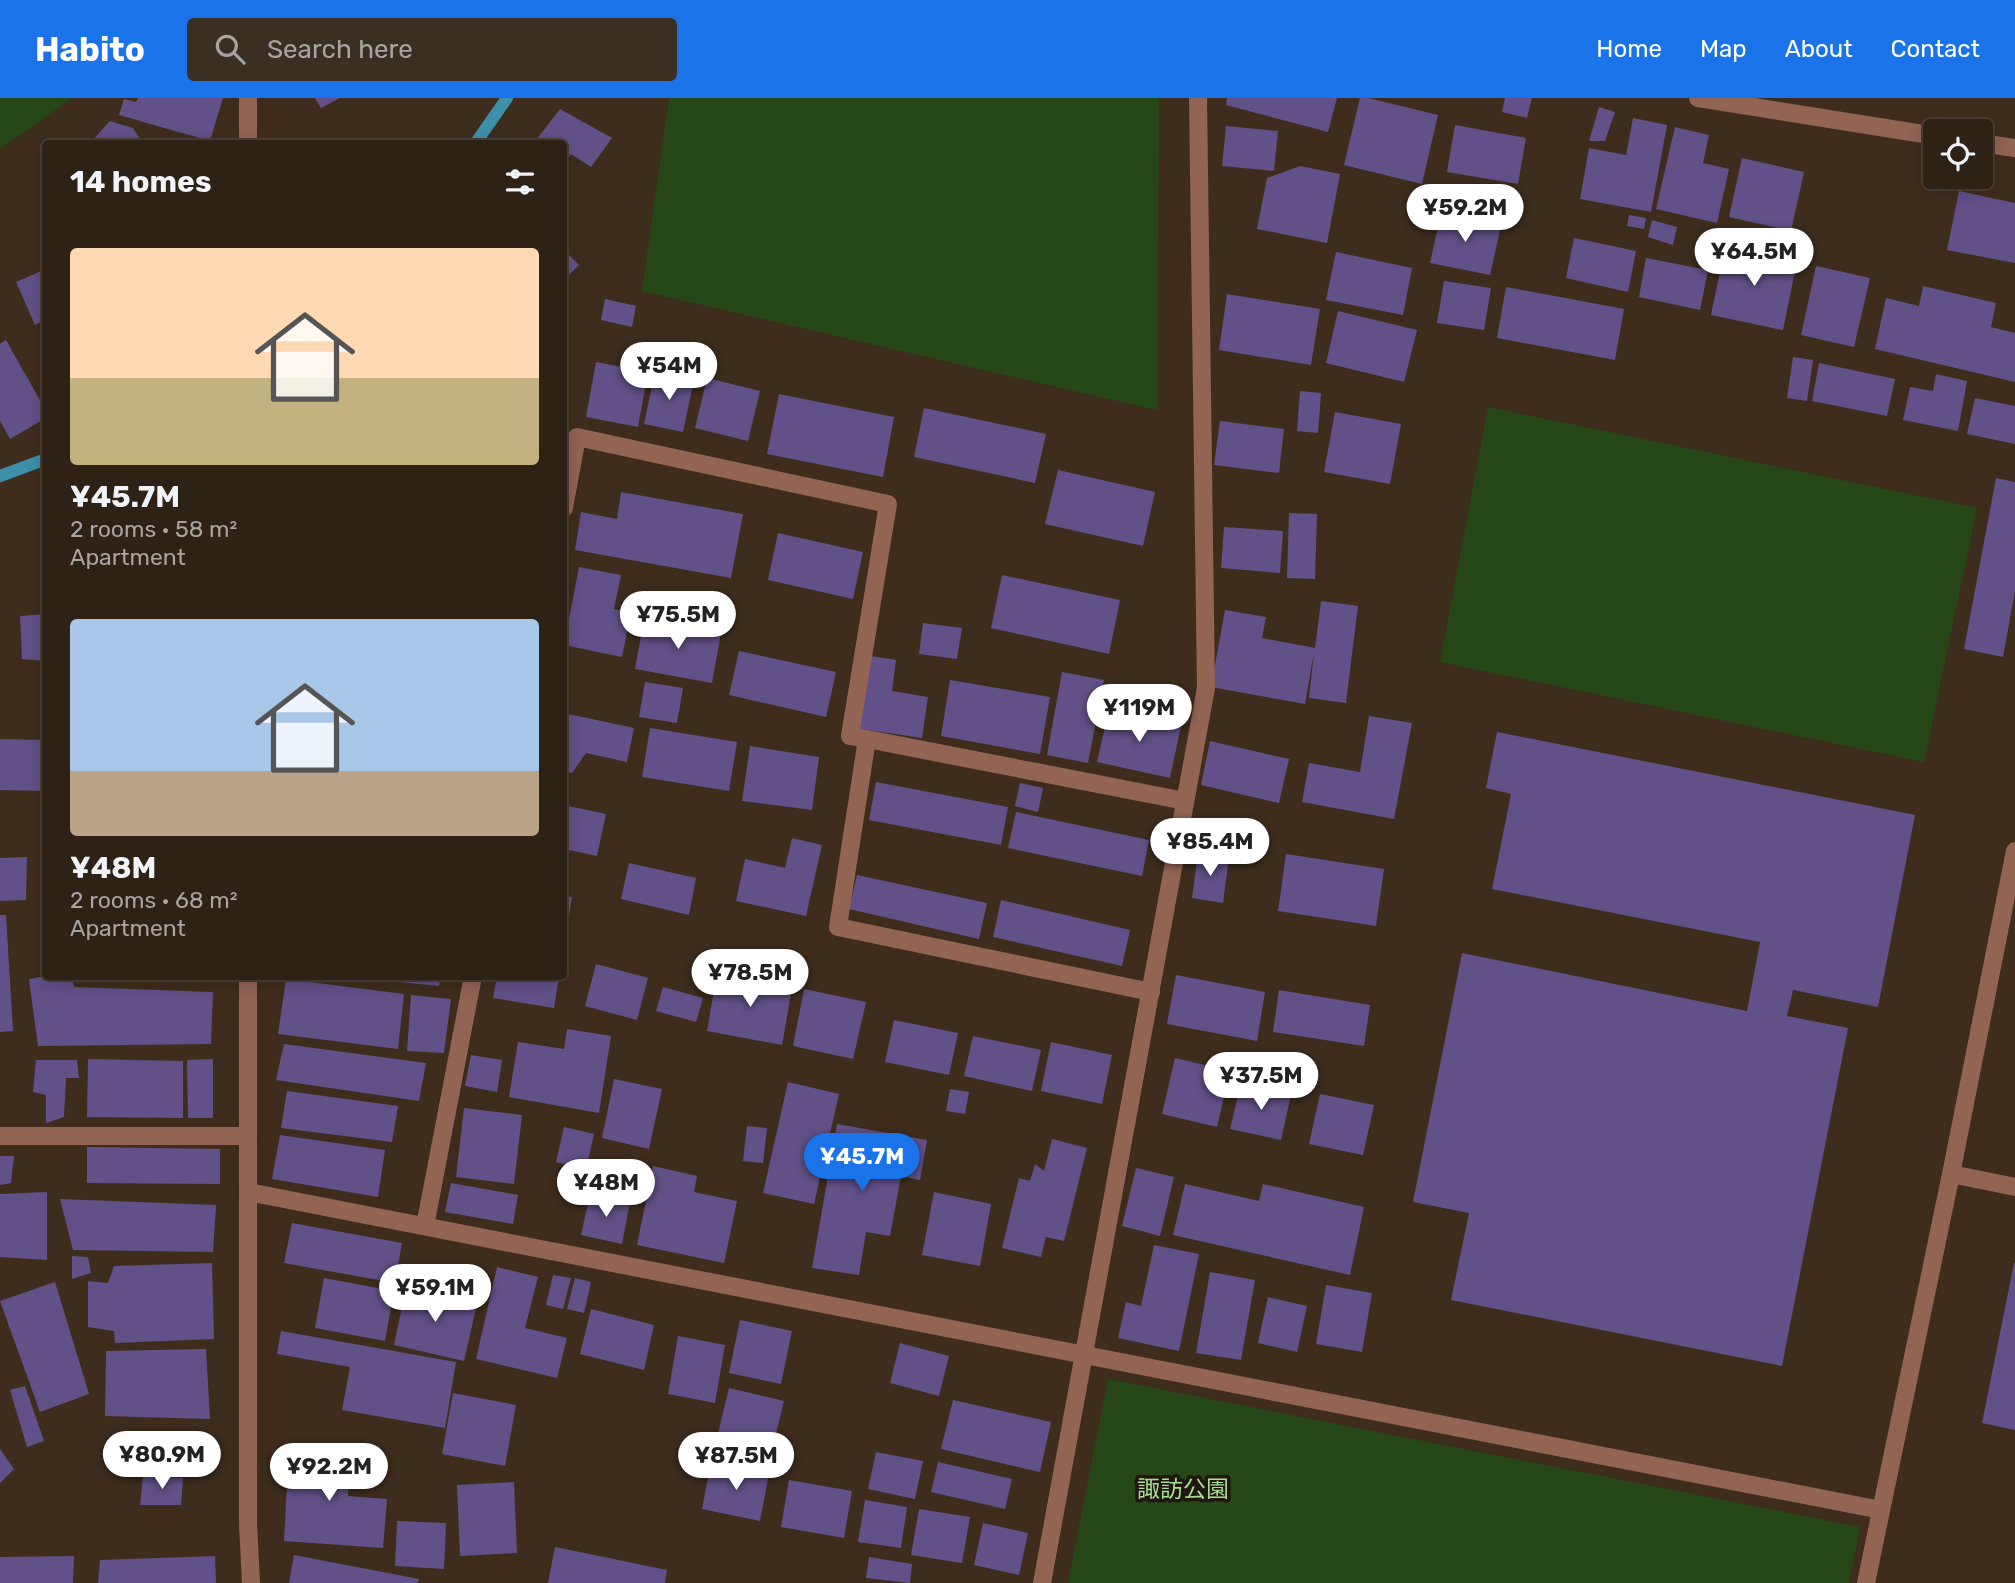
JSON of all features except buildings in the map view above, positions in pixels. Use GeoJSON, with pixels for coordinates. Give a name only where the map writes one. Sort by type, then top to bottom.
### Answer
{"type":"FeatureCollection","features":[{"type":"Feature","properties":{"kind":"street"},"geometry":{"type":"LineString","coordinates":[[248,98],[248,140]]}},
{"type":"Feature","properties":{"kind":"street"},"geometry":{"type":"LineString","coordinates":[[1042,1583],[1206,688],[1198,98]]}},
{"type":"Feature","properties":{"kind":"street"},"geometry":{"type":"LineString","coordinates":[[1698,98],[1923,134]]}},
{"type":"Feature","properties":{"kind":"street"},"geometry":{"type":"LineString","coordinates":[[1993,145],[2015,148]]}},
{"type":"Feature","properties":{"kind":"street"},"geometry":{"type":"LineString","coordinates":[[567,492],[577,437],[888,504],[849,736],[1185,801]]}},
{"type":"Feature","properties":{"kind":"street"},"geometry":{"type":"LineString","coordinates":[[867,739],[838,927],[1151,992]]}},
{"type":"Feature","properties":{"kind":"street"},"geometry":{"type":"LineString","coordinates":[[1866,1583],[2015,852]]}},
{"type":"Feature","properties":{"kind":"street"},"geometry":{"type":"LineString","coordinates":[[248,980],[248,1524],[251,1583]]}},
{"type":"Feature","properties":{"kind":"street"},"geometry":{"type":"LineString","coordinates":[[425,1226],[472,980]]}},
{"type":"Feature","properties":{"kind":"street"},"geometry":{"type":"LineString","coordinates":[[0,1136],[248,1136]]}},
{"type":"Feature","properties":{"kind":"street"},"geometry":{"type":"LineString","coordinates":[[1951,1174],[2015,1187]]}},
{"type":"Feature","properties":{"kind":"street"},"geometry":{"type":"LineString","coordinates":[[248,1192],[1881,1510]]}},
{"type":"Feature","properties":{"kind":"green space"},"geometry":{"type":"Polygon","coordinates":[[[0,98],[72,98],[0,149],[0,98]]]}},
{"type":"Feature","properties":{"kind":"green space"},"geometry":{"type":"Polygon","coordinates":[[[669,98],[1159,98],[1157,410],[642,291],[669,98]]]}},
{"type":"Feature","properties":{"kind":"green space"},"geometry":{"type":"Polygon","coordinates":[[[1488,407],[1977,508],[1924,762],[1440,662],[1488,407]]]}},
{"type":"Feature","properties":{"kind":"green space","name":"諏訪公園"},"geometry":{"type":"Polygon","coordinates":[[[1108,1379],[1860,1527],[1849,1583],[1068,1583],[1108,1379]]]}},
{"type":"Feature","properties":{"kind":"waterway"},"geometry":{"type":"LineString","coordinates":[[478,140],[507,98]]}},
{"type":"Feature","properties":{"kind":"waterway"},"geometry":{"type":"LineString","coordinates":[[0,476],[42,460]]}}]}
